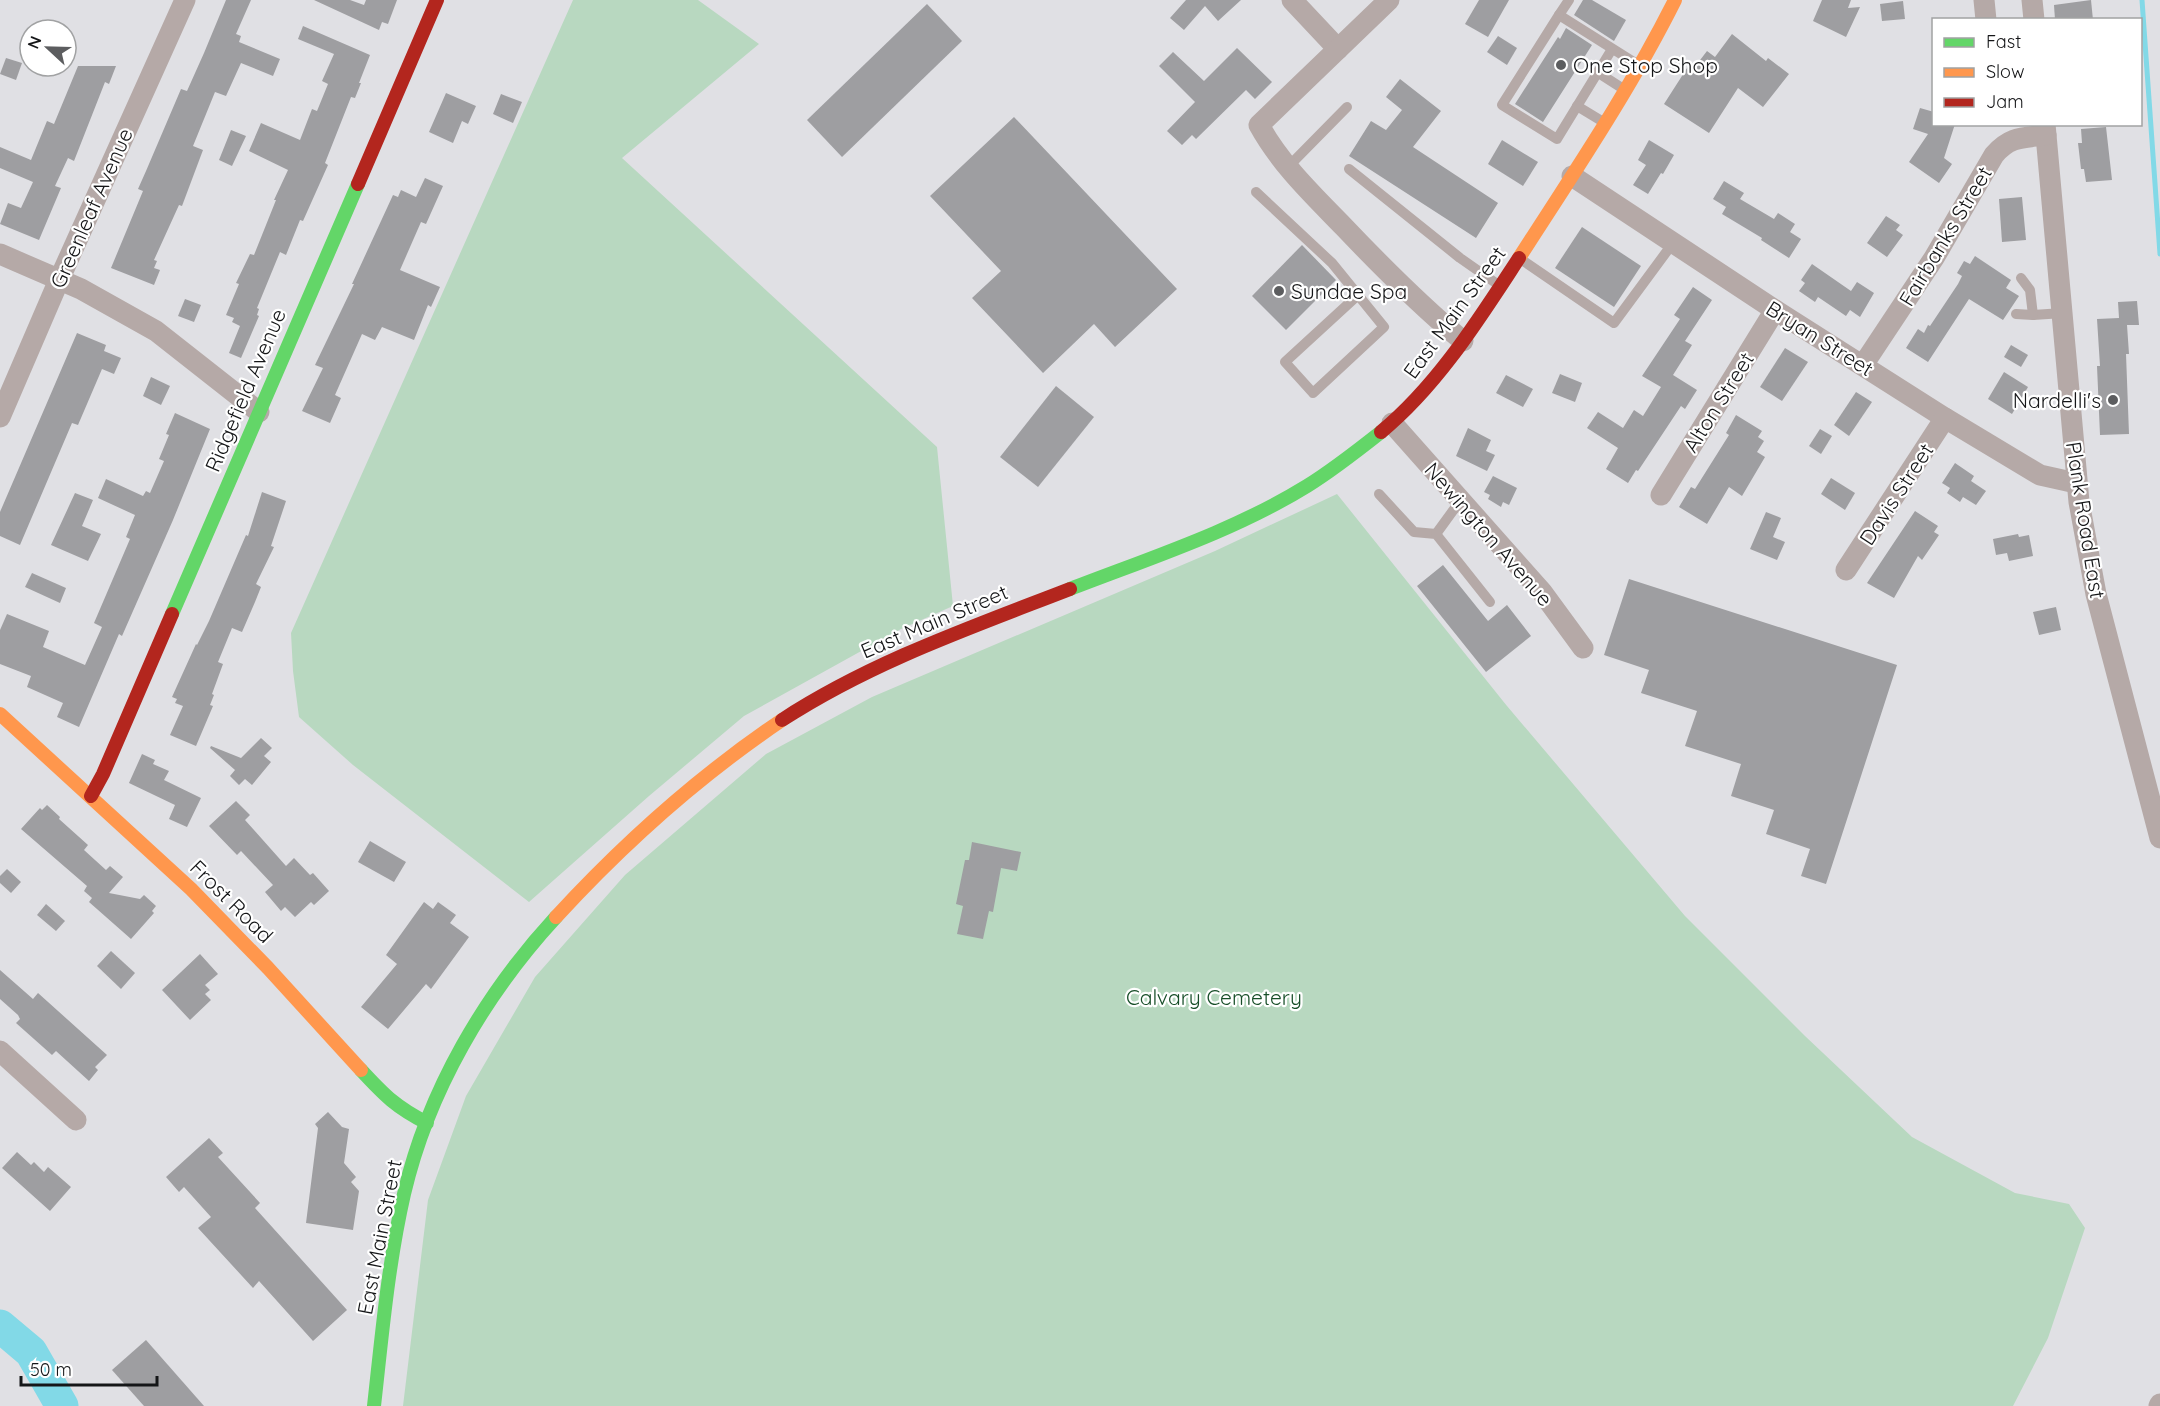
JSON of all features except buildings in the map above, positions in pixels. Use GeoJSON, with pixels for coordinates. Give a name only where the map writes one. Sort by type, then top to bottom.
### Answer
{"type":"FeatureCollection","features":[{"type":"Feature","properties":{"kind":"main road","name":"Ridgefield Avenue"},"geometry":{"type":"LineString","coordinates":[[91,796],[103,774],[437,0]]}},
{"type":"Feature","properties":{"kind":"main road","name":"East Main Street"},"geometry":{"type":"LineString","coordinates":[[374,1406],[390,1275],[399,1219],[413,1161],[427,1123],[453,1066],[516,962],[541,931],[634,837],[706,775],[749,742],[824,694],[884,664],[1201,537],[1272,506],[1333,470],[1392,423],[1420,396],[1464,341],[1501,286],[1641,66],[1675,0]]}},
{"type":"Feature","properties":{"kind":"main road","name":"Frost Road"},"geometry":{"type":"LineString","coordinates":[[0,714],[165,864],[231,929],[387,1098],[402,1110],[427,1123]]}},
{"type":"Feature","properties":{"kind":"street","name":"Greenleaf Avenue"},"geometry":{"type":"LineString","coordinates":[[0,417],[185,0]]}},
{"type":"Feature","properties":{"kind":"street"},"geometry":{"type":"LineString","coordinates":[[1292,0],[1338,49]]}},
{"type":"Feature","properties":{"kind":"street"},"geometry":{"type":"LineString","coordinates":[[1389,0],[1259,125],[1287,168],[1410,295],[1464,341]]}},
{"type":"Feature","properties":{"kind":"street"},"geometry":{"type":"LineString","coordinates":[[1983,0],[1986,18]]}},
{"type":"Feature","properties":{"kind":"street"},"geometry":{"type":"LineString","coordinates":[[2032,0],[2034,18]]}},
{"type":"Feature","properties":{"kind":"street","name":"Fairbanks Street"},"geometry":{"type":"LineString","coordinates":[[1863,365],[1934,258],[1994,155],[2003,134],[2013,139],[2046,130]]}},
{"type":"Feature","properties":{"kind":"street","name":"Plank Road East"},"geometry":{"type":"LineString","coordinates":[[2046,130],[2076,483],[2087,552],[2160,838]]}},
{"type":"Feature","properties":{"kind":"street","name":"Bryan Street"},"geometry":{"type":"LineString","coordinates":[[1572,176],[1774,310],[1946,418],[2040,475],[2076,483]]}},
{"type":"Feature","properties":{"kind":"street"},"geometry":{"type":"LineString","coordinates":[[0,254],[81,289],[156,331],[259,412]]}},
{"type":"Feature","properties":{"kind":"street","name":"Alton Street"},"geometry":{"type":"LineString","coordinates":[[1660,495],[1774,310]]}},
{"type":"Feature","properties":{"kind":"street","name":"Davis Street"},"geometry":{"type":"LineString","coordinates":[[1846,570],[1946,418]]}},
{"type":"Feature","properties":{"kind":"street","name":"Newington Avenue"},"geometry":{"type":"LineString","coordinates":[[1392,423],[1542,592],[1583,648]]}},
{"type":"Feature","properties":{"kind":"street"},"geometry":{"type":"LineString","coordinates":[[0,1051],[76,1120]]}},
{"type":"Feature","properties":{"kind":"lane"},"geometry":{"type":"LineString","coordinates":[[1569,0],[1502,105],[1557,139],[1612,49]]}},
{"type":"Feature","properties":{"kind":"lane"},"geometry":{"type":"LineString","coordinates":[[1559,15],[1641,66]]}},
{"type":"Feature","properties":{"kind":"lane"},"geometry":{"type":"LineString","coordinates":[[1598,72],[1626,90]]}},
{"type":"Feature","properties":{"kind":"lane"},"geometry":{"type":"LineString","coordinates":[[1577,106],[1605,123]]}},
{"type":"Feature","properties":{"kind":"lane"},"geometry":{"type":"LineString","coordinates":[[1287,168],[1347,107]]}},
{"type":"Feature","properties":{"kind":"lane"},"geometry":{"type":"LineString","coordinates":[[1349,169],[1460,258],[1501,286]]}},
{"type":"Feature","properties":{"kind":"lane"},"geometry":{"type":"LineString","coordinates":[[1256,192],[1332,263],[1358,295],[1384,327],[1313,393],[1284,362],[1358,295]]}},
{"type":"Feature","properties":{"kind":"lane"},"geometry":{"type":"LineString","coordinates":[[1518,258],[1614,323],[1673,243]]}},
{"type":"Feature","properties":{"kind":"lane"},"geometry":{"type":"LineString","coordinates":[[2021,278],[2030,290],[2033,315]]}},
{"type":"Feature","properties":{"kind":"lane"},"geometry":{"type":"LineString","coordinates":[[2016,314],[2063,313]]}},
{"type":"Feature","properties":{"kind":"lane"},"geometry":{"type":"LineString","coordinates":[[1379,494],[1414,532],[1436,534],[1490,602]]}},
{"type":"Feature","properties":{"kind":"lane"},"geometry":{"type":"LineString","coordinates":[[1436,534],[1460,501]]}},
{"type":"Feature","properties":{"kind":"green space"},"geometry":{"type":"Polygon","coordinates":[[[573,0],[698,0],[759,44],[622,158],[937,447],[953,606],[901,629],[744,716],[529,902],[353,765],[299,717],[291,633],[573,0]]]}},
{"type":"Feature","properties":{"kind":"green space","name":"Calvary Cemetery"},"geometry":{"type":"Polygon","coordinates":[[[1337,494],[1507,706],[1685,916],[1805,1036],[1912,1137],[2015,1193],[2069,1204],[2085,1228],[2048,1338],[2013,1406],[403,1406],[428,1200],[466,1096],[535,977],[625,875],[766,754],[872,697],[1215,551],[1337,494]]]}},
{"type":"Feature","properties":{"kind":"waterway"},"geometry":{"type":"LineString","coordinates":[[2142,0],[2160,254]]}},
{"type":"Feature","properties":{"kind":"waterway"},"geometry":{"type":"LineString","coordinates":[[0,1326],[31,1352],[62,1406]]}},
{"type":"Feature","properties":{"kind":"traffic: fast"},"geometry":{"type":"LineString","coordinates":[[172,614],[358,184]]}},
{"type":"Feature","properties":{"kind":"traffic: fast"},"geometry":{"type":"LineString","coordinates":[[1070,589],[1191,543],[1250,517],[1317,480],[1381,432]]}},
{"type":"Feature","properties":{"kind":"traffic: fast"},"geometry":{"type":"LineString","coordinates":[[374,1406],[398,1220],[428,1118],[444,1081],[483,1011],[530,947],[556,917]]}},
{"type":"Feature","properties":{"kind":"traffic: fast"},"geometry":{"type":"LineString","coordinates":[[361,1070],[391,1100],[427,1123]]}},
{"type":"Feature","properties":{"kind":"traffic: slow"},"geometry":{"type":"LineString","coordinates":[[1519,258],[1620,99],[1675,0]]}},
{"type":"Feature","properties":{"kind":"traffic: slow"},"geometry":{"type":"LineString","coordinates":[[0,714],[191,889],[268,968],[361,1070]]}},
{"type":"Feature","properties":{"kind":"traffic: slow"},"geometry":{"type":"LineString","coordinates":[[556,917],[608,863],[663,812],[721,764],[782,720]]}},
{"type":"Feature","properties":{"kind":"traffic: jam"},"geometry":{"type":"LineString","coordinates":[[358,184],[437,0]]}},
{"type":"Feature","properties":{"kind":"traffic: jam"},"geometry":{"type":"LineString","coordinates":[[1381,432],[1402,414],[1439,372],[1473,327],[1519,258]]}},
{"type":"Feature","properties":{"kind":"traffic: jam"},"geometry":{"type":"LineString","coordinates":[[782,720],[816,699],[886,663],[1070,589]]}},
{"type":"Feature","properties":{"kind":"traffic: jam"},"geometry":{"type":"LineString","coordinates":[[91,796],[103,774],[172,614]]}},
{"type":"Feature","properties":{"kind":"place","name":"One Stop Shop"},"geometry":{"type":"Point","coordinates":[1561,65]}},
{"type":"Feature","properties":{"kind":"place","name":"Sundae Spa"},"geometry":{"type":"Point","coordinates":[1279,291]}},
{"type":"Feature","properties":{"kind":"place","name":"Nardelli's"},"geometry":{"type":"Point","coordinates":[2113,400]}}]}
